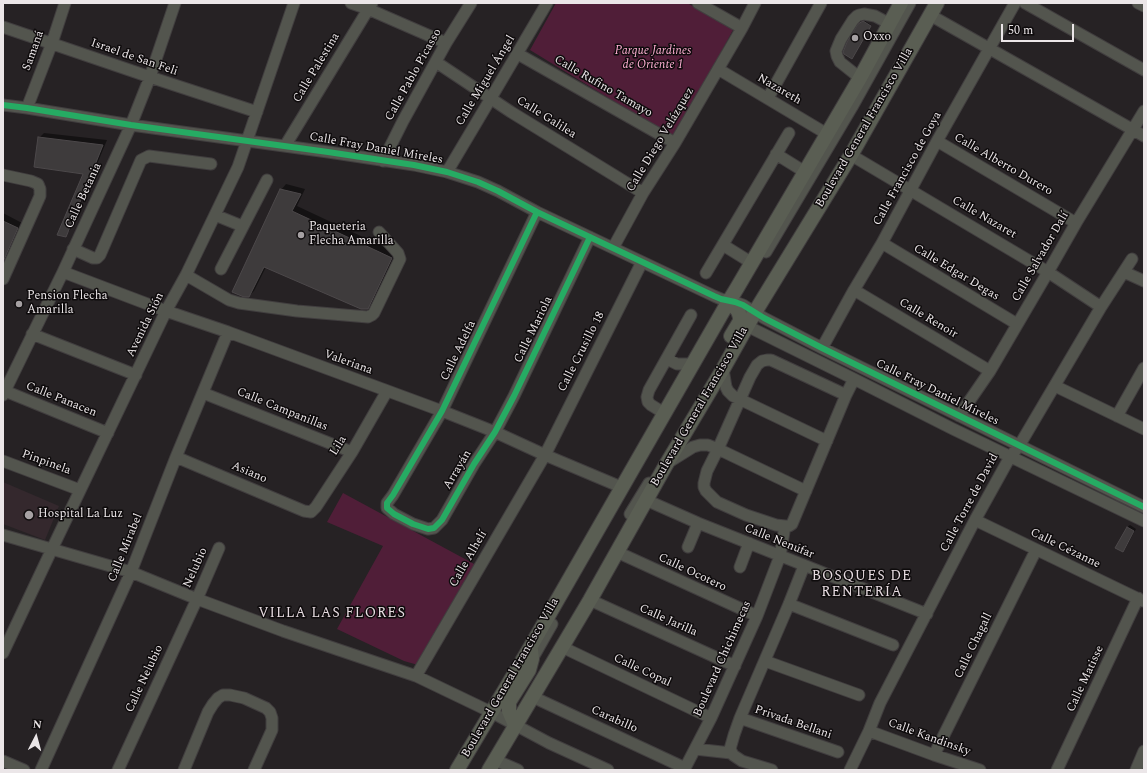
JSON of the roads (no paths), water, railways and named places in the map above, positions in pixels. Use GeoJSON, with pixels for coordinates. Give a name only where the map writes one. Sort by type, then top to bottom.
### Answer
{"type":"FeatureCollection","features":[{"type":"Feature","properties":{"kind":"main road","name":"Boulevard General Francisco Villa"},"geometry":{"type":"LineString","coordinates":[[457,770],[532,653],[621,487],[828,134],[902,3]]}},
{"type":"Feature","properties":{"kind":"main road","name":"Boulevard General Francisco Villa"},"geometry":{"type":"LineString","coordinates":[[492,765],[513,723],[533,697],[590,600],[691,417],[723,369],[743,324],[753,311],[851,155],[933,7]]}},
{"type":"Feature","properties":{"kind":"main road"},"geometry":{"type":"LineString","coordinates":[[691,417],[694,404],[743,324],[739,313],[729,304]]}},
{"type":"Feature","properties":{"kind":"main road"},"geometry":{"type":"LineString","coordinates":[[513,723],[509,712],[509,702],[525,677],[532,653]]}},
{"type":"Feature","properties":{"kind":"street","name":"Samaná"},"geometry":{"type":"LineString","coordinates":[[27,108],[52,43],[65,3]]}},
{"type":"Feature","properties":{"kind":"street","name":"Calle Betania"},"geometry":{"type":"LineString","coordinates":[[4,393],[63,272],[131,124],[150,77],[175,3]]}},
{"type":"Feature","properties":{"kind":"street","name":"Avenida Sión"},"geometry":{"type":"LineString","coordinates":[[3,653],[8,630],[52,549],[166,311],[186,275],[238,167],[294,3]]}},
{"type":"Feature","properties":{"kind":"street"},"geometry":{"type":"LineString","coordinates":[[350,3],[370,6],[446,43]]}},
{"type":"Feature","properties":{"kind":"street","name":"Calle Pablo Picasso"},"geometry":{"type":"LineString","coordinates":[[383,161],[403,121],[470,3]]}},
{"type":"Feature","properties":{"kind":"street","name":"Calle Miguel Ángel"},"geometry":{"type":"LineString","coordinates":[[446,172],[518,54],[547,3]]}},
{"type":"Feature","properties":{"kind":"street"},"geometry":{"type":"LineString","coordinates":[[698,3],[742,28]]}},
{"type":"Feature","properties":{"kind":"street","name":"Calle Diego Velázquez"},"geometry":{"type":"LineString","coordinates":[[613,248],[643,193],[675,143],[755,3]]}},
{"type":"Feature","properties":{"kind":"street"},"geometry":{"type":"LineString","coordinates":[[768,98],[821,3]]}},
{"type":"Feature","properties":{"kind":"street"},"geometry":{"type":"LineString","coordinates":[[532,653],[626,490],[729,304],[822,159],[910,3]]}},
{"type":"Feature","properties":{"kind":"street","name":"Calle Francisco de Goya"},"geometry":{"type":"LineString","coordinates":[[822,348],[1015,3]]}},
{"type":"Feature","properties":{"kind":"street"},"geometry":{"type":"LineString","coordinates":[[1025,3],[1144,70]]}},
{"type":"Feature","properties":{"kind":"street"},"geometry":{"type":"LineString","coordinates":[[1138,3],[1144,6]]}},
{"type":"Feature","properties":{"kind":"street","name":"Calle Palestina"},"geometry":{"type":"LineString","coordinates":[[285,146],[370,6]]}},
{"type":"Feature","properties":{"kind":"street"},"geometry":{"type":"LineString","coordinates":[[753,311],[853,139],[933,7],[990,49],[1144,136]]}},
{"type":"Feature","properties":{"kind":"street"},"geometry":{"type":"LineString","coordinates":[[860,78],[840,62],[837,56],[836,51],[841,39],[853,20],[859,14],[875,16],[890,24]]}},
{"type":"Feature","properties":{"kind":"street","name":"Israel de San Feli"},"geometry":{"type":"LineString","coordinates":[[3,26],[257,112]]}},
{"type":"Feature","properties":{"kind":"street","name":"Calle Rufino Tamayo"},"geometry":{"type":"LineString","coordinates":[[518,54],[675,143]]}},
{"type":"Feature","properties":{"kind":"street","name":"Calle Galilea"},"geometry":{"type":"LineString","coordinates":[[436,62],[511,112],[643,193]]}},
{"type":"Feature","properties":{"kind":"street","name":"Nazareth"},"geometry":{"type":"LineString","coordinates":[[718,69],[828,134]]}},
{"type":"Feature","properties":{"kind":"street","name":"Calle Fray Daniel Mireles"},"geometry":{"type":"LineString","coordinates":[[3,105],[414,165],[446,172],[478,182],[729,304],[753,311],[822,348],[1144,507]]}},
{"type":"Feature","properties":{"kind":"street","name":"Calle Salvador Dalí"},"geometry":{"type":"LineString","coordinates":[[959,416],[990,371],[1076,222],[1144,111]]}},
{"type":"Feature","properties":{"kind":"street"},"geometry":{"type":"LineString","coordinates":[[706,273],[789,133]]}},
{"type":"Feature","properties":{"kind":"street","name":"Calle Alberto Durero"},"geometry":{"type":"LineString","coordinates":[[937,141],[1076,222]]}},
{"type":"Feature","properties":{"kind":"street"},"geometry":{"type":"LineString","coordinates":[[776,154],[805,172]]}},
{"type":"Feature","properties":{"kind":"street","name":"Calle Nazaret"},"geometry":{"type":"LineString","coordinates":[[851,155],[1077,289],[1102,307]]}},
{"type":"Feature","properties":{"kind":"street"},"geometry":{"type":"LineString","coordinates":[[73,249],[93,258],[97,258],[100,255],[141,160],[149,156],[211,164]]}},
{"type":"Feature","properties":{"kind":"street"},"geometry":{"type":"LineString","coordinates":[[3,174],[31,181],[38,184],[40,189],[40,196],[3,279]]}},
{"type":"Feature","properties":{"kind":"street"},"geometry":{"type":"LineString","coordinates":[[221,269],[267,180]]}},
{"type":"Feature","properties":{"kind":"street","name":"Calle Adelfa"},"geometry":{"type":"LineString","coordinates":[[442,520],[434,528],[428,529],[413,524],[394,514],[387,508],[387,503],[442,411],[537,212]]}},
{"type":"Feature","properties":{"kind":"street"},"geometry":{"type":"LineString","coordinates":[[215,216],[242,226]]}},
{"type":"Feature","properties":{"kind":"street"},"geometry":{"type":"LineString","coordinates":[[186,275],[229,300],[240,303],[298,311],[368,317],[372,316],[374,313],[400,259],[398,253],[379,232]]}},
{"type":"Feature","properties":{"kind":"street","name":"Calle Mariola"},"geometry":{"type":"LineString","coordinates":[[495,432],[514,396],[590,237]]}},
{"type":"Feature","properties":{"kind":"street","name":"Calle Edgar Degas"},"geometry":{"type":"LineString","coordinates":[[882,243],[1017,324]]}},
{"type":"Feature","properties":{"kind":"street"},"geometry":{"type":"LineString","coordinates":[[723,245],[752,262]]}},
{"type":"Feature","properties":{"kind":"street","name":"Calle Torre de David"},"geometry":{"type":"LineString","coordinates":[[850,770],[880,703],[975,520],[1010,457],[1019,446],[1056,386],[1132,259]]}},
{"type":"Feature","properties":{"kind":"street","name":"Calle Crusillo 18"},"geometry":{"type":"LineString","coordinates":[[545,455],[642,262]]}},
{"type":"Feature","properties":{"kind":"street","name":"Valeriana"},"geometry":{"type":"LineString","coordinates":[[63,272],[442,411],[495,432],[621,487]]}},
{"type":"Feature","properties":{"kind":"street"},"geometry":{"type":"LineString","coordinates":[[1124,272],[1144,282]]}},
{"type":"Feature","properties":{"kind":"street","name":"Calle Renoir"},"geometry":{"type":"LineString","coordinates":[[854,290],[990,371]]}},
{"type":"Feature","properties":{"kind":"street"},"geometry":{"type":"LineString","coordinates":[[664,413],[651,405],[648,402],[647,397],[649,390],[691,315]]}},
{"type":"Feature","properties":{"kind":"street","name":"Calle Fray Daniel Mireles"},"geometry":{"type":"LineString","coordinates":[[743,324],[1010,457],[1144,521]]}},
{"type":"Feature","properties":{"kind":"street","name":"Calle Mirabel"},"geometry":{"type":"LineString","coordinates":[[41,770],[131,572],[176,457],[228,332]]}},
{"type":"Feature","properties":{"kind":"street"},"geometry":{"type":"LineString","coordinates":[[32,334],[136,375]]}},
{"type":"Feature","properties":{"kind":"street"},"geometry":{"type":"LineString","coordinates":[[668,356],[671,361],[677,364],[692,364]]}},
{"type":"Feature","properties":{"kind":"street"},"geometry":{"type":"LineString","coordinates":[[846,395],[771,360],[762,361],[750,377],[707,471],[704,487],[706,491],[717,502],[746,515],[776,525],[789,526],[792,524],[854,379]]}},
{"type":"Feature","properties":{"kind":"street"},"geometry":{"type":"LineString","coordinates":[[1117,416],[1144,368]]}},
{"type":"Feature","properties":{"kind":"street"},"geometry":{"type":"LineString","coordinates":[[723,369],[725,383],[728,391],[733,396],[827,441]]}},
{"type":"Feature","properties":{"kind":"street"},"geometry":{"type":"LineString","coordinates":[[1056,386],[1144,429]]}},
{"type":"Feature","properties":{"kind":"street","name":"Lila"},"geometry":{"type":"LineString","coordinates":[[311,512],[316,508],[352,452],[387,391]]}},
{"type":"Feature","properties":{"kind":"street","name":"Calle Panacen"},"geometry":{"type":"LineString","coordinates":[[4,393],[108,432]]}},
{"type":"Feature","properties":{"kind":"street","name":"Calle Campanillas"},"geometry":{"type":"LineString","coordinates":[[203,393],[352,452]]}},
{"type":"Feature","properties":{"kind":"street"},"geometry":{"type":"LineString","coordinates":[[484,770],[513,723],[640,497],[691,417]]}},
{"type":"Feature","properties":{"kind":"street","name":"Arrayán"},"geometry":{"type":"LineString","coordinates":[[442,520],[474,464],[495,432]]}},
{"type":"Feature","properties":{"kind":"street"},"geometry":{"type":"LineString","coordinates":[[666,463],[693,447],[708,445],[806,491]]}},
{"type":"Feature","properties":{"kind":"street","name":"Calle Alhelí"},"geometry":{"type":"LineString","coordinates":[[416,676],[545,455]]}},
{"type":"Feature","properties":{"kind":"street","name":"Asiano"},"geometry":{"type":"LineString","coordinates":[[176,457],[304,511],[311,512]]}},
{"type":"Feature","properties":{"kind":"street","name":"Pinpinela"},"geometry":{"type":"LineString","coordinates":[[3,462],[80,490]]}},
{"type":"Feature","properties":{"kind":"street","name":"Calle Nenúfar"},"geometry":{"type":"LineString","coordinates":[[646,500],[749,544],[927,614]]}},
{"type":"Feature","properties":{"kind":"street","name":"Calle Cézanne"},"geometry":{"type":"LineString","coordinates":[[975,520],[1141,600]]}},
{"type":"Feature","properties":{"kind":"street"},"geometry":{"type":"LineString","coordinates":[[688,547],[698,523]]}},
{"type":"Feature","properties":{"kind":"street","name":"Boulevard Chichimecas"},"geometry":{"type":"LineString","coordinates":[[684,769],[711,718],[757,616],[780,556],[785,526]]}},
{"type":"Feature","properties":{"kind":"street"},"geometry":{"type":"LineString","coordinates":[[3,535],[131,572],[197,599],[284,631],[416,676],[513,723],[549,743],[608,770]]}},
{"type":"Feature","properties":{"kind":"street"},"geometry":{"type":"LineString","coordinates":[[740,567],[749,544]]}},
{"type":"Feature","properties":{"kind":"street","name":"Nelubio"},"geometry":{"type":"LineString","coordinates":[[197,599],[219,548]]}},
{"type":"Feature","properties":{"kind":"street","name":"Calle Chagall"},"geometry":{"type":"LineString","coordinates":[[934,755],[1036,550]]}},
{"type":"Feature","properties":{"kind":"street","name":"Calle Ocotero"},"geometry":{"type":"LineString","coordinates":[[617,552],[757,616]]}},
{"type":"Feature","properties":{"kind":"street"},"geometry":{"type":"LineString","coordinates":[[731,753],[731,745],[740,718],[804,566]]}},
{"type":"Feature","properties":{"kind":"street","name":"Calle Nelubio"},"geometry":{"type":"LineString","coordinates":[[118,770],[197,599]]}},
{"type":"Feature","properties":{"kind":"street","name":"Calle Jarilla"},"geometry":{"type":"LineString","coordinates":[[590,600],[735,666]]}},
{"type":"Feature","properties":{"kind":"street","name":"Calle Matisse"},"geometry":{"type":"LineString","coordinates":[[1057,770],[1141,600]]}},
{"type":"Feature","properties":{"kind":"street"},"geometry":{"type":"LineString","coordinates":[[789,604],[892,645]]}},
{"type":"Feature","properties":{"kind":"street","name":"Calle Copal"},"geometry":{"type":"LineString","coordinates":[[562,647],[711,718]]}},
{"type":"Feature","properties":{"kind":"street"},"geometry":{"type":"LineString","coordinates":[[765,661],[859,695]]}},
{"type":"Feature","properties":{"kind":"street"},"geometry":{"type":"LineString","coordinates":[[184,770],[208,712],[218,698],[223,695],[244,698],[266,708],[270,712],[272,718],[272,730],[254,770]]}},
{"type":"Feature","properties":{"kind":"street","name":"Carabillo"},"geometry":{"type":"LineString","coordinates":[[533,697],[684,769]]}},
{"type":"Feature","properties":{"kind":"street"},"geometry":{"type":"LineString","coordinates":[[465,770],[494,714]]}},
{"type":"Feature","properties":{"kind":"street","name":"Privada Bellani"},"geometry":{"type":"LineString","coordinates":[[740,718],[838,752]]}},
{"type":"Feature","properties":{"kind":"street","name":"Calle Kandinsky"},"geometry":{"type":"LineString","coordinates":[[869,730],[934,755],[980,770]]}},
{"type":"Feature","properties":{"kind":"street"},"geometry":{"type":"LineString","coordinates":[[695,748],[731,753],[742,761],[772,770]]}},
{"type":"Feature","properties":{"kind":"street"},"geometry":{"type":"LineString","coordinates":[[1136,770],[1144,751]]}},
{"type":"Feature","properties":{"kind":"street"},"geometry":{"type":"LineString","coordinates":[[3,761],[24,770]]}},
{"type":"Feature","properties":{"kind":"street"},"geometry":{"type":"LineString","coordinates":[[492,765],[518,770]]}},
{"type":"Feature","properties":{"kind":"place","name":"Oxxo"},"geometry":{"type":"Point","coordinates":[855,38]}},
{"type":"Feature","properties":{"kind":"place","name":"Paqueteria Flecha Amarilla"},"geometry":{"type":"Point","coordinates":[301,235]}},
{"type":"Feature","properties":{"kind":"place","name":"Pension Flecha Amarilla"},"geometry":{"type":"Point","coordinates":[19,304]}},
{"type":"Feature","properties":{"kind":"place","name":"Hospital La Luz"},"geometry":{"type":"Point","coordinates":[29,515]}},
{"type":"Feature","properties":{"kind":"district","name":"BOSQUES DE RENTERÍA"},"geometry":{"type":"Point","coordinates":[862,586]}},
{"type":"Feature","properties":{"kind":"district","name":"VILLA LAS FLORES"},"geometry":{"type":"Point","coordinates":[332,614]}},
{"type":"Feature","properties":{"kind":"park label","name":"Parque Jardines de Oriente 1"},"geometry":{"type":"Point","coordinates":[653,59]}}]}
